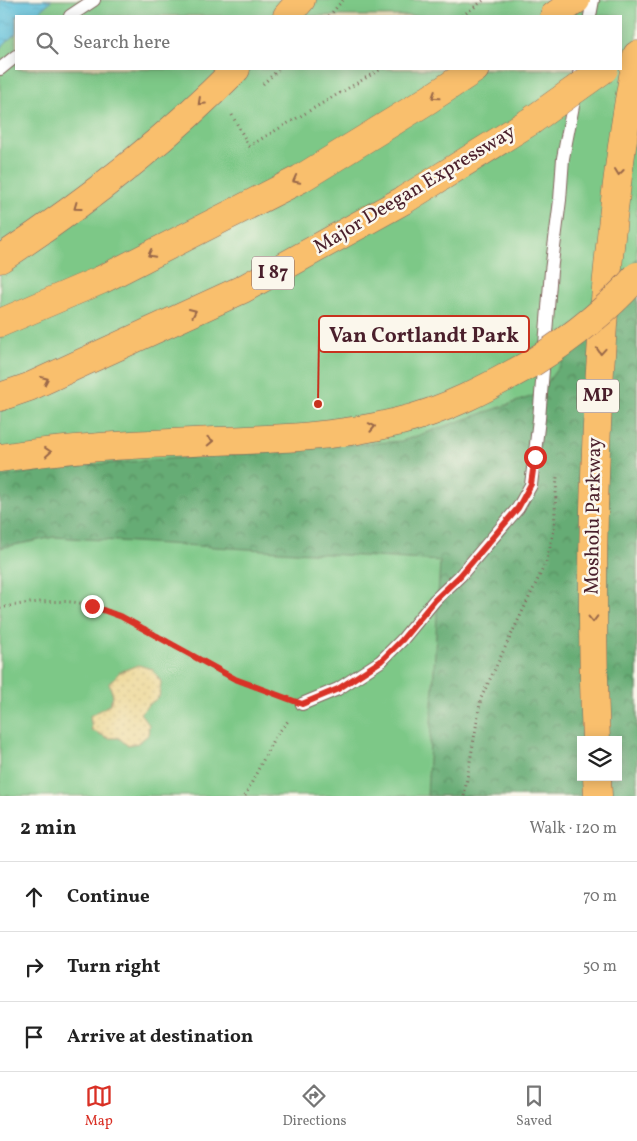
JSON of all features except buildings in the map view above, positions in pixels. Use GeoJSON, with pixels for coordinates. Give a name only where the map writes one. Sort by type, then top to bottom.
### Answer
{"type":"FeatureCollection","features":[{"type":"Feature","properties":{"kind":"highway"},"geometry":{"type":"LineString","coordinates":[[288,15],[301,0]]}},
{"type":"Feature","properties":{"kind":"highway"},"geometry":{"type":"LineString","coordinates":[[555,15],[576,0]]}},
{"type":"Feature","properties":{"kind":"highway"},"geometry":{"type":"LineString","coordinates":[[622,55],[637,45]]}},
{"type":"Feature","properties":{"kind":"highway","name":"Mosholu Parkway"},"geometry":{"type":"LineString","coordinates":[[596,736],[592,540],[600,366],[613,218],[637,55]]}},
{"type":"Feature","properties":{"kind":"highway"},"geometry":{"type":"LineString","coordinates":[[0,259],[46,229],[98,191],[145,152],[235,70]]}},
{"type":"Feature","properties":{"kind":"highway"},"geometry":{"type":"LineString","coordinates":[[0,322],[101,280],[300,179],[473,70]]}},
{"type":"Feature","properties":{"kind":"highway","name":"Major Deegan Expressway"},"geometry":{"type":"LineString","coordinates":[[0,397],[29,387],[242,289],[404,200],[531,121],[603,70]]}},
{"type":"Feature","properties":{"kind":"highway"},"geometry":{"type":"LineString","coordinates":[[0,458],[128,445],[313,436],[397,422],[431,412],[488,387],[532,363],[589,324],[637,276]]}},
{"type":"Feature","properties":{"kind":"highway"},"geometry":{"type":"LineString","coordinates":[[597,781],[598,796]]}},
{"type":"Feature","properties":{"kind":"lane"},"geometry":{"type":"LineString","coordinates":[[72,15],[94,0]]}},
{"type":"Feature","properties":{"kind":"lane"},"geometry":{"type":"LineString","coordinates":[[590,15],[593,0]]}},
{"type":"Feature","properties":{"kind":"lane"},"geometry":{"type":"LineString","coordinates":[[0,68],[15,57]]}},
{"type":"Feature","properties":{"kind":"lane"},"geometry":{"type":"LineString","coordinates":[[302,704],[338,689],[381,661],[402,640],[435,600],[460,576],[518,508],[531,484],[539,419],[551,271],[563,158],[580,70]]}},
{"type":"Feature","properties":{"kind":"path"},"geometry":{"type":"LineString","coordinates":[[330,15],[344,0]]}},
{"type":"Feature","properties":{"kind":"path"},"geometry":{"type":"LineString","coordinates":[[463,15],[484,0]]}},
{"type":"Feature","properties":{"kind":"path"},"geometry":{"type":"LineString","coordinates":[[258,89],[277,70]]}},
{"type":"Feature","properties":{"kind":"path"},"geometry":{"type":"LineString","coordinates":[[238,109],[231,115],[248,146],[379,70]]}},
{"type":"Feature","properties":{"kind":"path"},"geometry":{"type":"LineString","coordinates":[[0,608],[48,601],[74,602],[92,606],[130,621],[235,679],[302,704],[274,738],[245,796]]}},
{"type":"Feature","properties":{"kind":"green space"},"geometry":{"type":"Polygon","coordinates":[[[0,0],[637,0],[637,796],[0,796],[0,0]]]}},
{"type":"Feature","properties":{"kind":"green space"},"geometry":{"type":"Polygon","coordinates":[[[637,258],[637,796],[427,796],[440,561],[54,537],[0,548],[0,477],[63,467],[402,441],[539,394],[637,258]]]}},
{"type":"Feature","properties":{"kind":"sand"},"geometry":{"type":"Polygon","coordinates":[[[138,665],[152,669],[161,682],[159,697],[140,713],[149,725],[148,735],[138,743],[127,745],[119,738],[108,738],[92,730],[90,716],[109,705],[113,696],[109,683],[120,672],[138,665]]]}},
{"type":"Feature","properties":{"kind":"water"},"geometry":{"type":"Polygon","coordinates":[[[0,0],[52,0],[35,15],[15,15],[15,34],[0,48],[0,0]]]}},
{"type":"Feature","properties":{"kind":"place","name":"Van Cortlandt Park"},"geometry":{"type":"Point","coordinates":[318,404]}},
{"type":"Feature","properties":{"kind":"route"},"geometry":{"type":"LineString","coordinates":[[92,606],[122,617],[235,679],[302,704],[338,689],[381,661],[402,640],[435,600],[460,576],[518,508],[531,484],[535,457]]}}]}
